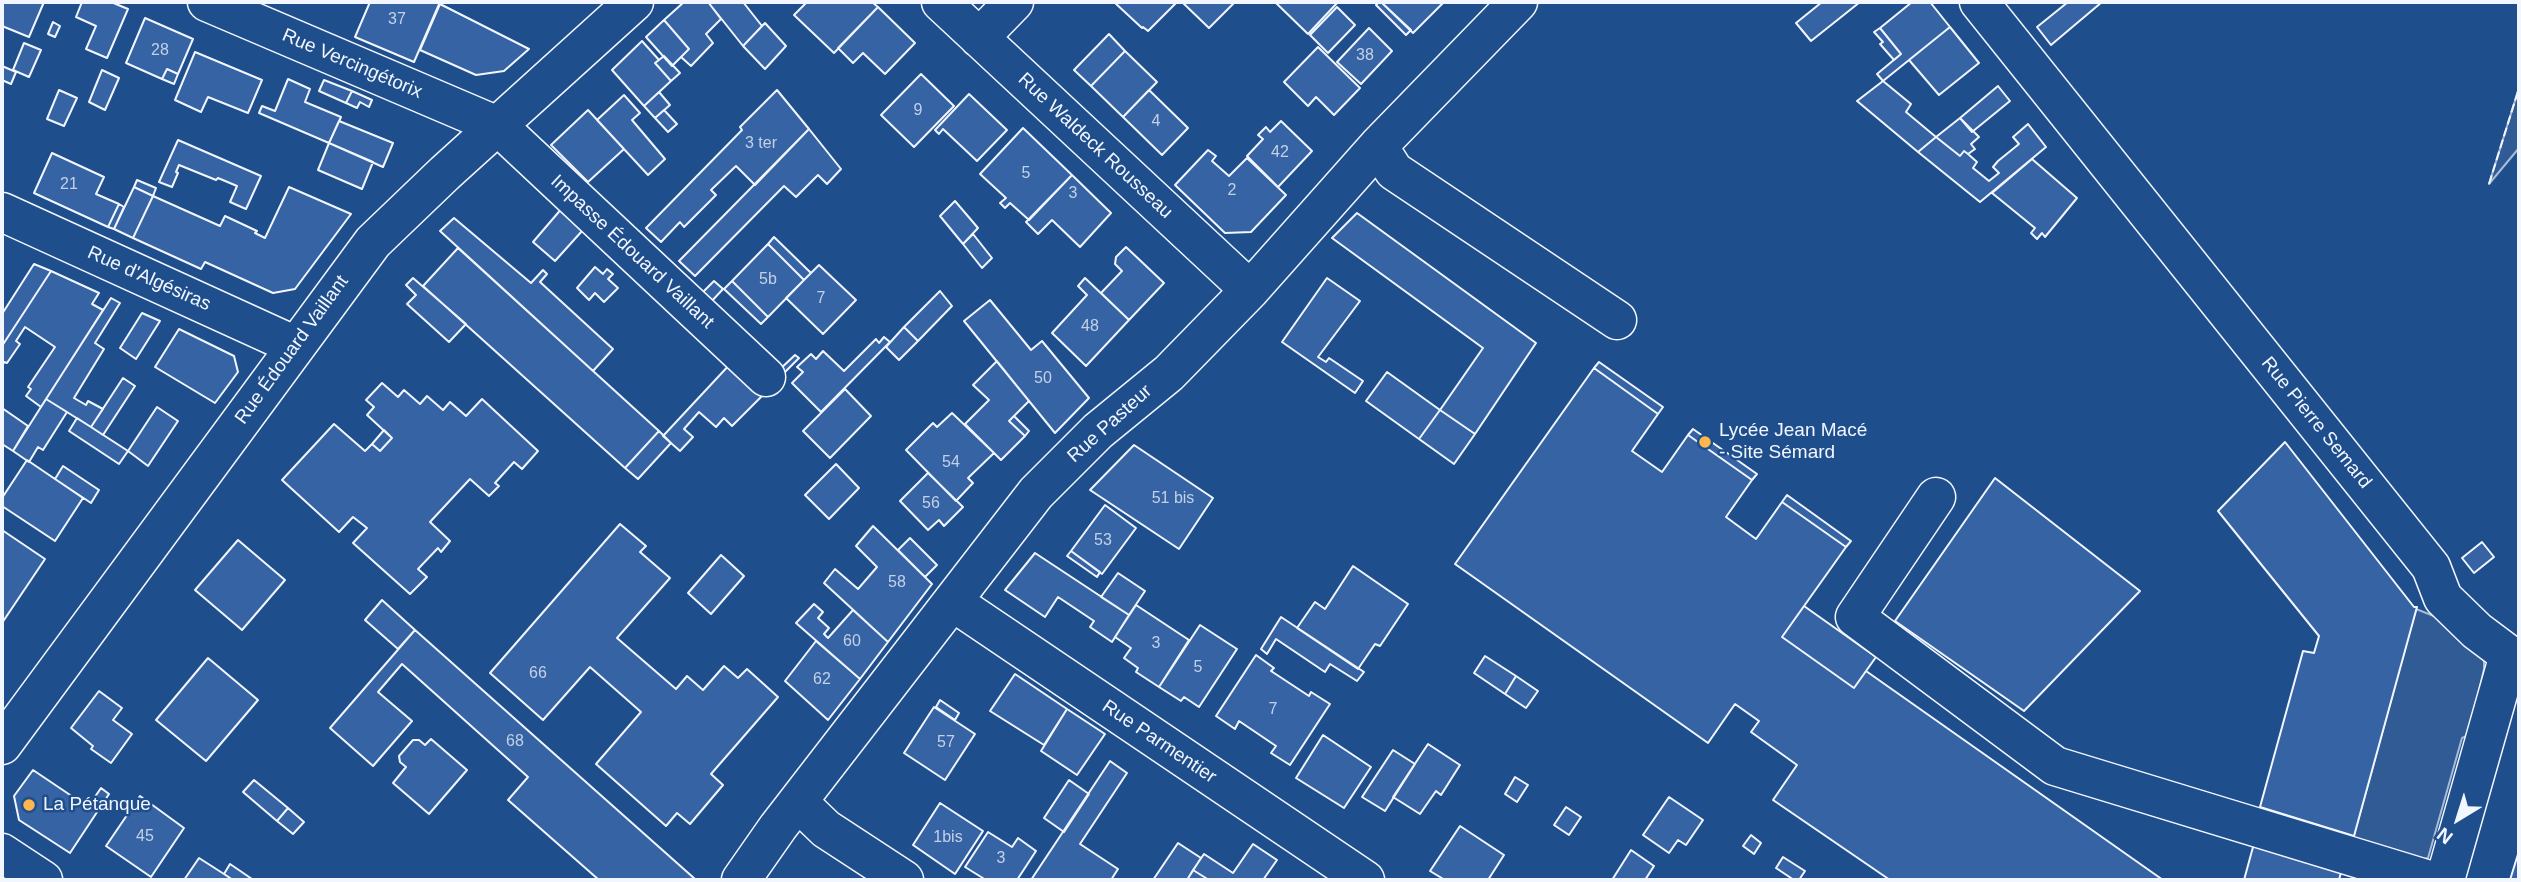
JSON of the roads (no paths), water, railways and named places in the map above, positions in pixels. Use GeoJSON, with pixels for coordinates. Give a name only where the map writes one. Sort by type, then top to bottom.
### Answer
{"type":"FeatureCollection","features":[{"type":"Feature","properties":{"kind":"street","name":"Rue Vercingétorix"},"geometry":{"type":"LineString","coordinates":[[207,2],[498,126]]}},
{"type":"Feature","properties":{"kind":"street","name":"Rue Édouard Vaillant"},"geometry":{"type":"LineString","coordinates":[[2,745],[373,242],[634,2]]}},
{"type":"Feature","properties":{"kind":"street","name":"Rue Waldeck Rousseau"},"geometry":{"type":"LineString","coordinates":[[941,2],[1250,290]]}},
{"type":"Feature","properties":{"kind":"street"},"geometry":{"type":"LineString","coordinates":[[979,38],[1014,2]]}},
{"type":"Feature","properties":{"kind":"street","name":"Rue Pasteur"},"geometry":{"type":"LineString","coordinates":[[741,880],[778,827],[1035,493],[1098,431],[1168,373],[1250,290],[1378,146],[1518,2]]}},
{"type":"Feature","properties":{"kind":"street","name":"Rue Pierre Semard"},"geometry":{"type":"LineString","coordinates":[[1979,2],[2431,567],[2443,598],[2477,631],[2509,655],[2445,880]]}},
{"type":"Feature","properties":{"kind":"street","name":"Impasse Édouard Vaillant"},"geometry":{"type":"LineString","coordinates":[[498,126],[766,377]]}},
{"type":"Feature","properties":{"kind":"street"},"geometry":{"type":"LineString","coordinates":[[1378,146],[1394,171],[1617,320]]}},
{"type":"Feature","properties":{"kind":"street","name":"Rue d'Algésiras"},"geometry":{"type":"LineString","coordinates":[[2,212],[296,345]]}},
{"type":"Feature","properties":{"kind":"street"},"geometry":{"type":"LineString","coordinates":[[1936,497],[1855,617],[2055,766],[2429,880]]}},
{"type":"Feature","properties":{"kind":"street","name":"Rue Parmentier"},"geometry":{"type":"LineString","coordinates":[[953,602],[1365,880]]}},
{"type":"Feature","properties":{"kind":"street"},"geometry":{"type":"LineString","coordinates":[[799,803],[826,829],[904,880]]}},
{"type":"Feature","properties":{"kind":"street"},"geometry":{"type":"LineString","coordinates":[[2,853],[43,880]]}},
{"type":"Feature","properties":{"kind":"place","name":"Lycée Jean Macé - Site Sémard"},"geometry":{"type":"Point","coordinates":[1705,442]}},
{"type":"Feature","properties":{"kind":"place","name":"La Pétanque"},"geometry":{"type":"Point","coordinates":[29,805]}}]}
